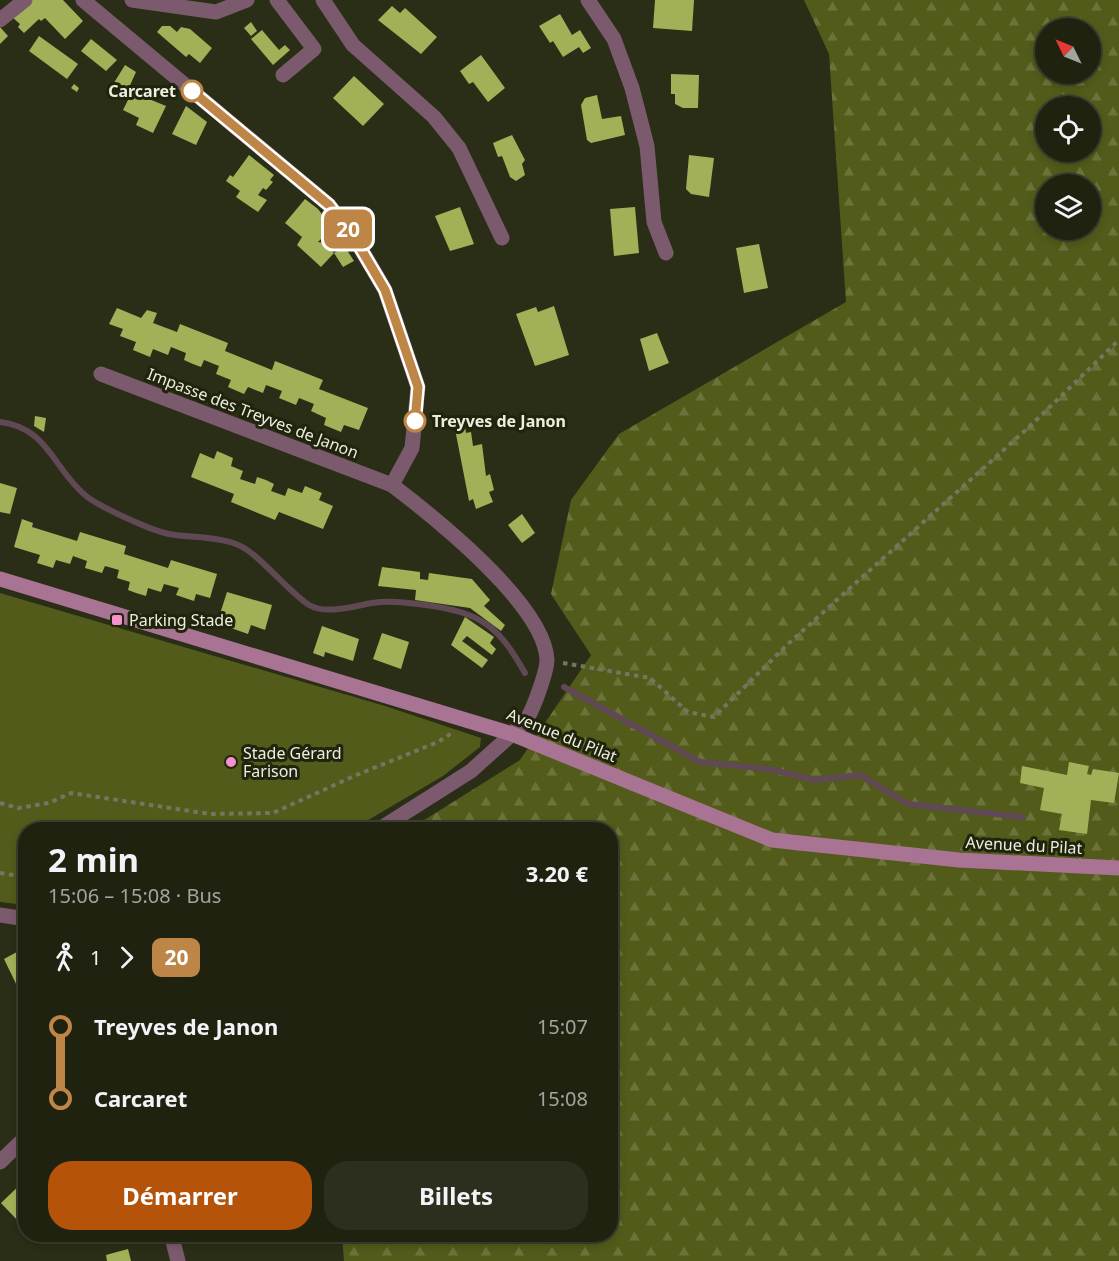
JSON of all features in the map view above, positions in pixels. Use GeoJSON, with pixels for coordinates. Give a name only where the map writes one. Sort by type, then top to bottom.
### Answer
{"type":"FeatureCollection","features":[{"type":"Feature","properties":{"kind":"main road","name":"Avenue du Pilat"},"geometry":{"type":"LineString","coordinates":[[0,579],[512,734],[772,840],[959,860],[1119,868]]}},
{"type":"Feature","properties":{"kind":"street"},"geometry":{"type":"LineString","coordinates":[[0,20],[25,0]]}},
{"type":"Feature","properties":{"kind":"street"},"geometry":{"type":"LineString","coordinates":[[83,0],[329,205],[355,239],[385,290],[418,387],[412,448],[392,485]]}},
{"type":"Feature","properties":{"kind":"street"},"geometry":{"type":"LineString","coordinates":[[132,0],[216,12],[247,0]]}},
{"type":"Feature","properties":{"kind":"street"},"geometry":{"type":"LineString","coordinates":[[276,0],[314,49],[283,75]]}},
{"type":"Feature","properties":{"kind":"street"},"geometry":{"type":"LineString","coordinates":[[323,0],[353,45],[434,117],[459,148],[502,238]]}},
{"type":"Feature","properties":{"kind":"street"},"geometry":{"type":"LineString","coordinates":[[588,0],[614,39],[632,88],[647,146],[654,222],[666,253]]}},
{"type":"Feature","properties":{"kind":"street","name":"Impasse des Treyves de Janon"},"geometry":{"type":"LineString","coordinates":[[101,374],[392,485],[448,528],[496,575],[536,627],[547,661]]}},
{"type":"Feature","properties":{"kind":"street"},"geometry":{"type":"LineString","coordinates":[[391,822],[471,771],[512,734],[528,717],[547,661]]}},
{"type":"Feature","properties":{"kind":"street"},"geometry":{"type":"LineString","coordinates":[[0,915],[18,918]]}},
{"type":"Feature","properties":{"kind":"street"},"geometry":{"type":"LineString","coordinates":[[0,1162],[18,1145]]}},
{"type":"Feature","properties":{"kind":"street"},"geometry":{"type":"LineString","coordinates":[[173,1242],[178,1261]]}},
{"type":"Feature","properties":{"kind":"path"},"geometry":{"type":"LineString","coordinates":[[547,661],[650,678],[688,712],[714,717],[789,643],[1028,428],[1119,340]]}},
{"type":"Feature","properties":{"kind":"path"},"geometry":{"type":"LineString","coordinates":[[0,803],[18,808],[49,803],[71,793],[210,814],[273,813],[354,776],[438,742],[456,730],[461,718]]}},
{"type":"Feature","properties":{"kind":"path"},"geometry":{"type":"LineString","coordinates":[[0,873],[18,876]]}},
{"type":"Feature","properties":{"kind":"green space"},"geometry":{"type":"Polygon","coordinates":[[[804,0],[1119,0],[1119,1261],[344,1261],[343,1242],[618,1242],[618,822],[421,822],[520,760],[591,655],[551,594],[571,500],[619,434],[846,302],[829,54],[804,0]]]}},
{"type":"Feature","properties":{"kind":"green space","name":"Stade Gérard Farison"},"geometry":{"type":"Polygon","coordinates":[[[0,593],[385,706],[481,738],[480,747],[443,776],[365,822],[18,822],[18,904],[0,902],[0,593]]]}},
{"type":"Feature","properties":{"kind":"building"},"geometry":{"type":"Polygon","coordinates":[[[32,0],[63,0],[83,21],[65,39],[45,18],[41,21],[39,19],[24,33],[18,27],[20,24],[12,17],[32,0]]]}},
{"type":"Feature","properties":{"kind":"building"},"geometry":{"type":"Polygon","coordinates":[[[655,0],[694,0],[692,31],[653,28],[655,0]]]}},
{"type":"Feature","properties":{"kind":"building"},"geometry":{"type":"Polygon","coordinates":[[[392,6],[400,13],[405,8],[437,37],[421,54],[378,20],[392,6]]]}},
{"type":"Feature","properties":{"kind":"building"},"geometry":{"type":"Polygon","coordinates":[[[560,14],[572,35],[580,30],[591,48],[583,53],[579,47],[563,57],[553,41],[550,43],[539,26],[560,14]]]}},
{"type":"Feature","properties":{"kind":"building"},"geometry":{"type":"Polygon","coordinates":[[[251,22],[257,31],[251,36],[244,28],[251,22]]]}},
{"type":"Feature","properties":{"kind":"building"},"geometry":{"type":"Polygon","coordinates":[[[162,26],[170,26],[177,32],[181,27],[190,29],[212,48],[200,63],[189,54],[186,57],[157,32],[162,26]]]}},
{"type":"Feature","properties":{"kind":"building"},"geometry":{"type":"Polygon","coordinates":[[[0,27],[8,36],[0,44],[0,27]]]}},
{"type":"Feature","properties":{"kind":"building"},"geometry":{"type":"Polygon","coordinates":[[[262,30],[279,50],[285,45],[290,50],[273,65],[251,39],[262,30]]]}},
{"type":"Feature","properties":{"kind":"building"},"geometry":{"type":"Polygon","coordinates":[[[39,36],[78,64],[67,79],[29,51],[39,36]]]}},
{"type":"Feature","properties":{"kind":"building"},"geometry":{"type":"Polygon","coordinates":[[[91,39],[117,60],[106,71],[81,51],[91,39]]]}},
{"type":"Feature","properties":{"kind":"building"},"geometry":{"type":"Polygon","coordinates":[[[481,55],[505,88],[488,102],[473,82],[469,84],[460,71],[481,55]]]}},
{"type":"Feature","properties":{"kind":"building"},"geometry":{"type":"Polygon","coordinates":[[[125,65],[136,72],[126,94],[112,86],[125,65]]]}},
{"type":"Feature","properties":{"kind":"building"},"geometry":{"type":"Polygon","coordinates":[[[671,74],[699,75],[698,108],[683,108],[675,104],[675,94],[671,94],[671,74]]]}},
{"type":"Feature","properties":{"kind":"building"},"geometry":{"type":"Polygon","coordinates":[[[354,76],[384,104],[363,126],[333,98],[354,76]]]}},
{"type":"Feature","properties":{"kind":"building"},"geometry":{"type":"Polygon","coordinates":[[[74,84],[79,88],[77,92],[71,88],[74,84]]]}},
{"type":"Feature","properties":{"kind":"building"},"geometry":{"type":"Polygon","coordinates":[[[132,92],[166,106],[153,133],[136,125],[139,118],[123,110],[132,92]]]}},
{"type":"Feature","properties":{"kind":"building"},"geometry":{"type":"Polygon","coordinates":[[[597,95],[602,119],[621,116],[625,135],[591,143],[587,140],[581,105],[585,98],[597,95]]]}},
{"type":"Feature","properties":{"kind":"building"},"geometry":{"type":"Polygon","coordinates":[[[186,106],[207,122],[196,145],[172,134],[186,106]]]}},
{"type":"Feature","properties":{"kind":"building"},"geometry":{"type":"Polygon","coordinates":[[[512,135],[525,160],[522,164],[525,175],[516,181],[510,177],[502,156],[498,157],[493,143],[512,135]]]}},
{"type":"Feature","properties":{"kind":"building"},"geometry":{"type":"Polygon","coordinates":[[[249,155],[274,175],[270,180],[273,182],[266,190],[263,188],[258,195],[267,200],[258,212],[236,197],[240,191],[226,181],[230,175],[233,177],[249,155]]]}},
{"type":"Feature","properties":{"kind":"building"},"geometry":{"type":"Polygon","coordinates":[[[689,155],[714,158],[709,197],[691,194],[686,189],[689,155]]]}},
{"type":"Feature","properties":{"kind":"building"},"geometry":{"type":"Polygon","coordinates":[[[305,199],[318,209],[334,230],[330,233],[323,226],[321,228],[326,234],[318,242],[324,243],[334,253],[321,267],[297,245],[302,237],[285,223],[305,199]]]}},
{"type":"Feature","properties":{"kind":"building"},"geometry":{"type":"Polygon","coordinates":[[[460,207],[474,244],[450,251],[435,216],[460,207]]]}},
{"type":"Feature","properties":{"kind":"building"},"geometry":{"type":"Polygon","coordinates":[[[635,207],[639,253],[614,256],[610,209],[635,207]]]}},
{"type":"Feature","properties":{"kind":"building"},"geometry":{"type":"Polygon","coordinates":[[[759,244],[768,288],[744,293],[736,248],[759,244]]]}},
{"type":"Feature","properties":{"kind":"building"},"geometry":{"type":"Polygon","coordinates":[[[345,247],[354,261],[343,267],[334,253],[345,247]]]}},
{"type":"Feature","properties":{"kind":"building"},"geometry":{"type":"Polygon","coordinates":[[[554,306],[569,355],[535,366],[516,314],[536,307],[538,312],[554,306]]]}},
{"type":"Feature","properties":{"kind":"building"},"geometry":{"type":"Polygon","coordinates":[[[117,308],[141,318],[147,310],[157,313],[153,323],[177,332],[180,324],[228,343],[225,351],[272,370],[275,361],[323,380],[319,389],[368,408],[359,430],[344,425],[341,432],[324,425],[326,418],[311,411],[314,404],[299,398],[296,405],[279,398],[282,391],[266,385],[263,393],[248,387],[244,394],[228,387],[231,380],[216,374],[219,366],[204,360],[201,367],[193,364],[184,360],[186,353],[171,347],[168,355],[153,349],[150,357],[133,350],[136,342],[120,336],[123,329],[109,324],[117,308]]]}},
{"type":"Feature","properties":{"kind":"building"},"geometry":{"type":"Polygon","coordinates":[[[657,333],[669,363],[649,371],[640,339],[657,333]]]}},
{"type":"Feature","properties":{"kind":"building"},"geometry":{"type":"Polygon","coordinates":[[[35,416],[46,418],[44,432],[34,426],[35,416]]]}},
{"type":"Feature","properties":{"kind":"building"},"geometry":{"type":"Polygon","coordinates":[[[464,421],[466,433],[471,432],[473,446],[482,444],[486,476],[490,474],[494,490],[489,492],[493,502],[476,509],[473,499],[469,501],[454,424],[464,421]]]}},
{"type":"Feature","properties":{"kind":"building"},"geometry":{"type":"Polygon","coordinates":[[[217,451],[233,458],[231,466],[243,471],[240,479],[255,484],[257,477],[266,480],[274,484],[271,491],[285,496],[288,488],[302,493],[305,486],[322,493],[319,500],[333,506],[323,529],[279,512],[275,520],[231,502],[234,494],[191,477],[200,453],[214,459],[217,451]]]}},
{"type":"Feature","properties":{"kind":"building"},"geometry":{"type":"Polygon","coordinates":[[[0,483],[17,488],[10,514],[0,512],[0,483]]]}},
{"type":"Feature","properties":{"kind":"building"},"geometry":{"type":"Polygon","coordinates":[[[522,514],[535,533],[522,543],[508,525],[522,514]]]}},
{"type":"Feature","properties":{"kind":"building"},"geometry":{"type":"Polygon","coordinates":[[[22,519],[33,523],[32,527],[77,541],[80,532],[126,546],[124,554],[168,568],[171,560],[217,574],[210,598],[196,594],[194,601],[176,595],[179,588],[164,584],[161,592],[148,588],[146,596],[136,593],[128,590],[130,582],[117,578],[119,570],[105,566],[102,573],[85,568],[87,561],[73,556],[70,564],[56,560],[53,568],[37,563],[40,555],[14,547],[22,519]]]}},
{"type":"Feature","properties":{"kind":"building"},"geometry":{"type":"Polygon","coordinates":[[[382,567],[420,572],[420,579],[428,580],[429,573],[472,579],[490,600],[484,606],[505,625],[501,631],[470,608],[415,600],[416,590],[378,586],[382,567]]]}},
{"type":"Feature","properties":{"kind":"building"},"geometry":{"type":"Polygon","coordinates":[[[227,592],[272,605],[265,630],[251,625],[248,634],[231,628],[232,624],[227,623],[226,626],[217,623],[227,592]]]}},
{"type":"Feature","properties":{"kind":"building"},"geometry":{"type":"Polygon","coordinates":[[[465,617],[494,637],[490,643],[496,649],[492,655],[467,636],[462,641],[488,660],[482,668],[451,645],[465,617]]]}},
{"type":"Feature","properties":{"kind":"building"},"geometry":{"type":"Polygon","coordinates":[[[322,626],[359,639],[353,661],[325,652],[324,657],[313,653],[322,626]]]}},
{"type":"Feature","properties":{"kind":"building"},"geometry":{"type":"Polygon","coordinates":[[[382,633],[409,642],[401,669],[373,659],[382,633]]]}},
{"type":"Feature","properties":{"kind":"building"},"geometry":{"type":"Polygon","coordinates":[[[1069,762],[1089,766],[1087,774],[1091,775],[1093,769],[1119,773],[1114,803],[1091,800],[1087,834],[1059,830],[1062,814],[1040,810],[1044,788],[1020,783],[1022,766],[1067,775],[1069,762]]]}},
{"type":"Feature","properties":{"kind":"building"},"geometry":{"type":"Polygon","coordinates":[[[18,951],[18,988],[4,959],[18,951]]]}},
{"type":"Feature","properties":{"kind":"building"},"geometry":{"type":"Polygon","coordinates":[[[18,1187],[18,1221],[1,1203],[18,1187]]]}},
{"type":"Feature","properties":{"kind":"building"},"geometry":{"type":"Polygon","coordinates":[[[128,1249],[131,1261],[107,1261],[106,1255],[128,1249]]]}},
{"type":"Feature","properties":{"kind":"waterway"},"geometry":{"type":"LineString","coordinates":[[0,422],[29,432],[49,451],[86,496],[139,524],[161,532],[236,544],[253,555],[301,599],[316,608],[332,610],[379,602],[399,602],[445,608],[474,617],[496,632],[506,643],[525,673]]}},
{"type":"Feature","properties":{"kind":"waterway"},"geometry":{"type":"LineString","coordinates":[[564,687],[700,762],[769,769],[815,780],[860,775],[908,804],[1023,817]]}},
{"type":"Feature","properties":{"kind":"bus line","name":"20"},"geometry":{"type":"LineString","coordinates":[[192,91],[329,205],[355,239],[385,290],[418,387],[415,421]]}},
{"type":"Feature","properties":{"kind":"place","name":"Carcaret"},"geometry":{"type":"Point","coordinates":[192,91]}},
{"type":"Feature","properties":{"kind":"place","name":"Treyves de Janon"},"geometry":{"type":"Point","coordinates":[415,421]}},
{"type":"Feature","properties":{"kind":"place","name":"Parking Stade"},"geometry":{"type":"Point","coordinates":[117,620]}},
{"type":"Feature","properties":{"kind":"place","name":"Stade Gérard Farison"},"geometry":{"type":"Point","coordinates":[231,762]}}]}
